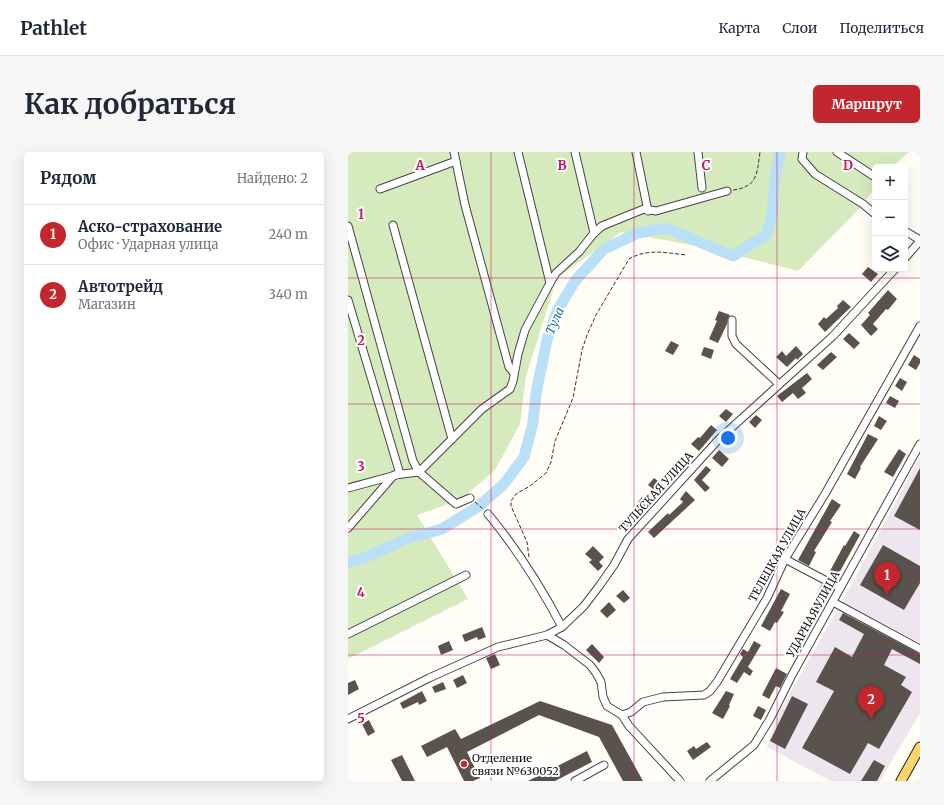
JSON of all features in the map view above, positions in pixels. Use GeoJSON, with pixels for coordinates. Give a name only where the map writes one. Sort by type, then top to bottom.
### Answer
{"type":"FeatureCollection","features":[{"type":"Feature","properties":{"kind":"main road"},"geometry":{"type":"LineString","coordinates":[[901,781],[920,747]]}},
{"type":"Feature","properties":{"kind":"street"},"geometry":{"type":"LineString","coordinates":[[454,152],[465,205],[509,366],[514,373]]}},
{"type":"Feature","properties":{"kind":"street"},"geometry":{"type":"LineString","coordinates":[[518,152],[550,283]]}},
{"type":"Feature","properties":{"kind":"street"},"geometry":{"type":"LineString","coordinates":[[575,152],[594,233]]}},
{"type":"Feature","properties":{"kind":"street"},"geometry":{"type":"LineString","coordinates":[[636,152],[648,211]]}},
{"type":"Feature","properties":{"kind":"street"},"geometry":{"type":"LineString","coordinates":[[698,152],[702,188]]}},
{"type":"Feature","properties":{"kind":"street"},"geometry":{"type":"LineString","coordinates":[[803,152],[802,159],[815,174],[863,204],[872,212]]}},
{"type":"Feature","properties":{"kind":"street"},"geometry":{"type":"LineString","coordinates":[[837,152],[872,175]]}},
{"type":"Feature","properties":{"kind":"street"},"geometry":{"type":"LineString","coordinates":[[380,189],[456,161]]}},
{"type":"Feature","properties":{"kind":"street"},"geometry":{"type":"LineString","coordinates":[[348,528],[394,475],[419,472],[482,409],[510,389],[525,330],[550,283],[556,273],[579,252],[594,233],[602,226],[644,210],[656,211],[726,191]]}},
{"type":"Feature","properties":{"kind":"street"},"geometry":{"type":"LineString","coordinates":[[393,225],[452,439]]}},
{"type":"Feature","properties":{"kind":"street"},"geometry":{"type":"LineString","coordinates":[[348,226],[413,461],[419,472],[456,504],[470,498]]}},
{"type":"Feature","properties":{"kind":"street"},"geometry":{"type":"LineString","coordinates":[[908,232],[920,241],[908,255]]}},
{"type":"Feature","properties":{"kind":"street","name":"ТУЛЬСКАЯ УЛИЦА"},"geometry":{"type":"LineString","coordinates":[[348,719],[429,678],[498,647],[547,635],[562,627],[584,606],[600,585],[614,565],[628,539],[719,439],[833,336],[892,272]]}},
{"type":"Feature","properties":{"kind":"street"},"geometry":{"type":"LineString","coordinates":[[348,300],[400,474],[348,488]]}},
{"type":"Feature","properties":{"kind":"street"},"geometry":{"type":"LineString","coordinates":[[732,320],[732,336],[736,344],[779,384]]}},
{"type":"Feature","properties":{"kind":"street","name":"ТЕЛЕЦКАЯ УЛИЦА"},"geometry":{"type":"LineString","coordinates":[[622,715],[631,712],[643,702],[663,697],[704,695],[710,691],[717,682],[767,598],[785,559],[825,494],[920,326]]}},
{"type":"Feature","properties":{"kind":"street","name":"УДАРНАЯ УЛИЦА"},"geometry":{"type":"LineString","coordinates":[[710,781],[754,745],[770,719],[792,675],[920,444]]}},
{"type":"Feature","properties":{"kind":"street"},"geometry":{"type":"LineString","coordinates":[[488,514],[506,536],[544,593],[562,627]]}},
{"type":"Feature","properties":{"kind":"street"},"geometry":{"type":"LineString","coordinates":[[785,559],[840,588]]}},
{"type":"Feature","properties":{"kind":"street"},"geometry":{"type":"LineString","coordinates":[[348,634],[466,575]]}},
{"type":"Feature","properties":{"kind":"street"},"geometry":{"type":"LineString","coordinates":[[833,602],[920,649]]}},
{"type":"Feature","properties":{"kind":"street"},"geometry":{"type":"LineString","coordinates":[[547,635],[564,645],[590,665],[601,682],[603,697],[607,706],[622,715],[629,726],[680,781]]}},
{"type":"Feature","properties":{"kind":"street"},"geometry":{"type":"LineString","coordinates":[[574,781],[604,765]]}},
{"type":"Feature","properties":{"kind":"path"},"geometry":{"type":"LineString","coordinates":[[726,191],[744,189],[753,182],[759,167],[760,152]]}},
{"type":"Feature","properties":{"kind":"path"},"geometry":{"type":"LineString","coordinates":[[525,564],[530,555],[527,542],[511,506],[511,501],[516,494],[530,486],[546,473],[551,462],[555,441],[573,398],[582,350],[596,315],[628,259],[638,254],[652,251],[687,255]]}},
{"type":"Feature","properties":{"kind":"path"},"geometry":{"type":"LineString","coordinates":[[470,498],[488,514]]}},
{"type":"Feature","properties":{"kind":"shaded area"},"geometry":{"type":"Polygon","coordinates":[[[920,457],[920,643],[842,602],[920,457]]]}},
{"type":"Feature","properties":{"kind":"shaded area"},"geometry":{"type":"Polygon","coordinates":[[[838,609],[920,653],[920,713],[880,781],[831,781],[767,747],[777,716],[838,609]]]}},
{"type":"Feature","properties":{"kind":"green space"},"geometry":{"type":"Polygon","coordinates":[[[348,152],[909,152],[895,164],[872,164],[872,192],[858,210],[798,271],[708,248],[621,232],[557,278],[526,376],[520,424],[495,470],[460,500],[417,515],[468,599],[348,659],[348,152]]]}},
{"type":"Feature","properties":{"kind":"building"},"geometry":{"type":"Polygon","coordinates":[[[868,267],[872,270],[872,272],[878,274],[871,282],[862,274],[868,267]]]}},
{"type":"Feature","properties":{"kind":"building"},"geometry":{"type":"Polygon","coordinates":[[[888,290],[897,299],[873,324],[878,329],[871,336],[861,325],[870,315],[868,313],[888,290]]]}},
{"type":"Feature","properties":{"kind":"building"},"geometry":{"type":"Polygon","coordinates":[[[843,300],[851,307],[825,332],[818,324],[824,317],[826,319],[838,308],[837,306],[843,300]]]}},
{"type":"Feature","properties":{"kind":"building"},"geometry":{"type":"Polygon","coordinates":[[[719,311],[730,315],[718,343],[709,339],[717,321],[715,320],[719,311]]]}},
{"type":"Feature","properties":{"kind":"building"},"geometry":{"type":"Polygon","coordinates":[[[849,333],[860,343],[854,349],[843,339],[849,333]]]}},
{"type":"Feature","properties":{"kind":"building"},"geometry":{"type":"Polygon","coordinates":[[[671,341],[679,345],[673,355],[665,351],[671,341]]]}},
{"type":"Feature","properties":{"kind":"building"},"geometry":{"type":"Polygon","coordinates":[[[796,346],[803,354],[797,360],[796,358],[787,367],[776,357],[782,351],[786,356],[796,346]]]}},
{"type":"Feature","properties":{"kind":"building"},"geometry":{"type":"Polygon","coordinates":[[[704,347],[714,350],[711,359],[701,355],[704,347]]]}},
{"type":"Feature","properties":{"kind":"building"},"geometry":{"type":"Polygon","coordinates":[[[831,352],[837,357],[823,370],[817,365],[831,352]]]}},
{"type":"Feature","properties":{"kind":"building"},"geometry":{"type":"Polygon","coordinates":[[[914,355],[920,359],[920,363],[916,370],[908,365],[914,355]]]}},
{"type":"Feature","properties":{"kind":"building"},"geometry":{"type":"Polygon","coordinates":[[[807,373],[812,379],[802,388],[806,393],[798,399],[793,393],[782,402],[777,396],[807,373]]]}},
{"type":"Feature","properties":{"kind":"building"},"geometry":{"type":"Polygon","coordinates":[[[900,378],[907,382],[902,391],[895,386],[900,378]]]}},
{"type":"Feature","properties":{"kind":"building"},"geometry":{"type":"Polygon","coordinates":[[[890,396],[899,401],[895,408],[886,403],[890,396]]]}},
{"type":"Feature","properties":{"kind":"building"},"geometry":{"type":"Polygon","coordinates":[[[726,409],[733,414],[726,422],[719,416],[726,409]]]}},
{"type":"Feature","properties":{"kind":"building"},"geometry":{"type":"Polygon","coordinates":[[[756,415],[762,420],[755,428],[749,422],[756,415]]]}},
{"type":"Feature","properties":{"kind":"building"},"geometry":{"type":"Polygon","coordinates":[[[879,416],[887,421],[881,430],[874,426],[879,416]]]}},
{"type":"Feature","properties":{"kind":"building"},"geometry":{"type":"Polygon","coordinates":[[[711,425],[717,430],[699,451],[691,444],[698,437],[700,438],[711,425]]]}},
{"type":"Feature","properties":{"kind":"building"},"geometry":{"type":"Polygon","coordinates":[[[868,434],[878,439],[860,467],[861,468],[855,479],[847,474],[868,434]]]}},
{"type":"Feature","properties":{"kind":"building"},"geometry":{"type":"Polygon","coordinates":[[[899,449],[906,454],[893,477],[884,472],[899,449]]]}},
{"type":"Feature","properties":{"kind":"building"},"geometry":{"type":"Polygon","coordinates":[[[719,450],[729,459],[722,467],[712,458],[719,450]]]}},
{"type":"Feature","properties":{"kind":"building"},"geometry":{"type":"Polygon","coordinates":[[[706,466],[711,470],[702,480],[710,488],[705,492],[694,480],[706,466]]]}},
{"type":"Feature","properties":{"kind":"building"},"geometry":{"type":"Polygon","coordinates":[[[920,468],[920,530],[894,516],[920,468]]]}},
{"type":"Feature","properties":{"kind":"building"},"geometry":{"type":"Polygon","coordinates":[[[654,478],[663,485],[657,492],[648,485],[654,478]]]}},
{"type":"Feature","properties":{"kind":"building"},"geometry":{"type":"Polygon","coordinates":[[[686,491],[695,500],[654,538],[648,532],[668,513],[669,515],[683,502],[680,499],[686,491]]]}},
{"type":"Feature","properties":{"kind":"building"},"geometry":{"type":"Polygon","coordinates":[[[642,497],[648,502],[628,528],[622,524],[642,497]]]}},
{"type":"Feature","properties":{"kind":"building"},"geometry":{"type":"Polygon","coordinates":[[[832,499],[841,505],[830,521],[832,522],[814,551],[816,552],[809,566],[798,560],[832,499]]]}},
{"type":"Feature","properties":{"kind":"building"},"geometry":{"type":"Polygon","coordinates":[[[854,531],[860,535],[838,575],[830,571],[844,545],[845,546],[854,531]]]}},
{"type":"Feature","properties":{"kind":"building"},"geometry":{"type":"Polygon","coordinates":[[[883,545],[920,566],[920,583],[904,610],[860,585],[883,545]]]}},
{"type":"Feature","properties":{"kind":"building"},"geometry":{"type":"Polygon","coordinates":[[[593,546],[604,557],[599,562],[603,566],[598,571],[589,562],[592,560],[585,554],[593,546]]]}},
{"type":"Feature","properties":{"kind":"building"},"geometry":{"type":"Polygon","coordinates":[[[822,584],[832,590],[827,598],[818,592],[822,584]]]}},
{"type":"Feature","properties":{"kind":"building"},"geometry":{"type":"Polygon","coordinates":[[[781,589],[790,594],[781,611],[784,612],[777,623],[775,622],[770,631],[761,626],[781,589]]]}},
{"type":"Feature","properties":{"kind":"building"},"geometry":{"type":"Polygon","coordinates":[[[623,590],[630,598],[624,603],[616,596],[623,590]]]}},
{"type":"Feature","properties":{"kind":"building"},"geometry":{"type":"Polygon","coordinates":[[[609,602],[616,610],[607,618],[600,611],[609,602]]]}},
{"type":"Feature","properties":{"kind":"building"},"geometry":{"type":"Polygon","coordinates":[[[815,605],[821,608],[798,648],[792,645],[798,632],[804,622],[806,623],[815,605]]]}},
{"type":"Feature","properties":{"kind":"building"},"geometry":{"type":"Polygon","coordinates":[[[843,613],[920,654],[920,664],[892,649],[884,665],[906,677],[901,685],[912,692],[879,749],[868,743],[850,774],[802,748],[834,691],[816,682],[835,647],[852,657],[864,634],[839,620],[843,613]]]}},
{"type":"Feature","properties":{"kind":"building"},"geometry":{"type":"Polygon","coordinates":[[[482,627],[486,637],[478,640],[477,637],[465,642],[462,635],[482,627]]]}},
{"type":"Feature","properties":{"kind":"building"},"geometry":{"type":"Polygon","coordinates":[[[449,641],[453,650],[441,655],[438,646],[449,641]]]}},
{"type":"Feature","properties":{"kind":"building"},"geometry":{"type":"Polygon","coordinates":[[[754,641],[761,645],[748,667],[753,671],[750,676],[744,672],[737,683],[730,679],[743,657],[740,654],[743,649],[748,652],[754,641]]]}},
{"type":"Feature","properties":{"kind":"building"},"geometry":{"type":"Polygon","coordinates":[[[592,644],[604,657],[599,663],[586,650],[592,644]]]}},
{"type":"Feature","properties":{"kind":"building"},"geometry":{"type":"Polygon","coordinates":[[[495,654],[500,665],[491,669],[486,658],[495,654]]]}},
{"type":"Feature","properties":{"kind":"building"},"geometry":{"type":"Polygon","coordinates":[[[776,668],[787,674],[780,688],[776,686],[769,699],[762,695],[776,668]]]}},
{"type":"Feature","properties":{"kind":"building"},"geometry":{"type":"Polygon","coordinates":[[[463,675],[467,683],[457,688],[453,680],[463,675]]]}},
{"type":"Feature","properties":{"kind":"building"},"geometry":{"type":"Polygon","coordinates":[[[355,680],[359,689],[348,695],[348,683],[355,680]]]}},
{"type":"Feature","properties":{"kind":"building"},"geometry":{"type":"Polygon","coordinates":[[[443,682],[446,689],[435,693],[432,687],[443,682]]]}},
{"type":"Feature","properties":{"kind":"building"},"geometry":{"type":"Polygon","coordinates":[[[422,691],[427,701],[419,705],[418,702],[403,709],[400,703],[422,691]]]}},
{"type":"Feature","properties":{"kind":"building"},"geometry":{"type":"Polygon","coordinates":[[[726,691],[734,694],[723,719],[712,713],[726,691]]]}},
{"type":"Feature","properties":{"kind":"building"},"geometry":{"type":"Polygon","coordinates":[[[792,696],[808,704],[785,749],[770,741],[792,696]]]}},
{"type":"Feature","properties":{"kind":"building"},"geometry":{"type":"Polygon","coordinates":[[[540,701],[612,725],[643,781],[623,781],[599,737],[539,715],[467,752],[480,778],[473,781],[464,781],[447,747],[427,757],[421,746],[455,729],[461,739],[540,701]]]}},
{"type":"Feature","properties":{"kind":"building"},"geometry":{"type":"Polygon","coordinates":[[[758,706],[766,710],[761,720],[753,716],[758,706]]]}},
{"type":"Feature","properties":{"kind":"building"},"geometry":{"type":"Polygon","coordinates":[[[369,720],[375,732],[368,736],[362,724],[369,720]]]}},
{"type":"Feature","properties":{"kind":"building"},"geometry":{"type":"Polygon","coordinates":[[[707,742],[711,747],[693,760],[687,751],[694,746],[696,749],[707,742]]]}},
{"type":"Feature","properties":{"kind":"building"},"geometry":{"type":"Polygon","coordinates":[[[587,751],[592,762],[555,781],[528,781],[587,751]]]}},
{"type":"Feature","properties":{"kind":"building"},"geometry":{"type":"Polygon","coordinates":[[[402,755],[415,781],[402,781],[391,760],[402,755]]]}},
{"type":"Feature","properties":{"kind":"building"},"geometry":{"type":"Polygon","coordinates":[[[874,760],[885,766],[877,781],[861,781],[874,760]]]}},
{"type":"Feature","properties":{"kind":"waterway","name":"Тула"},"geometry":{"type":"LineString","coordinates":[[348,563],[371,555],[409,538],[442,529],[479,506],[504,484],[524,457],[533,423],[536,393],[547,340],[557,311],[575,281],[604,249],[638,233],[666,228],[733,256],[766,235],[772,216],[775,178],[780,152]]}},
{"type":"Feature","properties":{"kind":"place","name":"Аско-страхование"},"geometry":{"type":"Point","coordinates":[887,595]}},
{"type":"Feature","properties":{"kind":"place","name":"Автотрейд"},"geometry":{"type":"Point","coordinates":[871,719]}},
{"type":"Feature","properties":{"kind":"place","name":"Отделение связи №630052"},"geometry":{"type":"Point","coordinates":[464,764]}}]}
